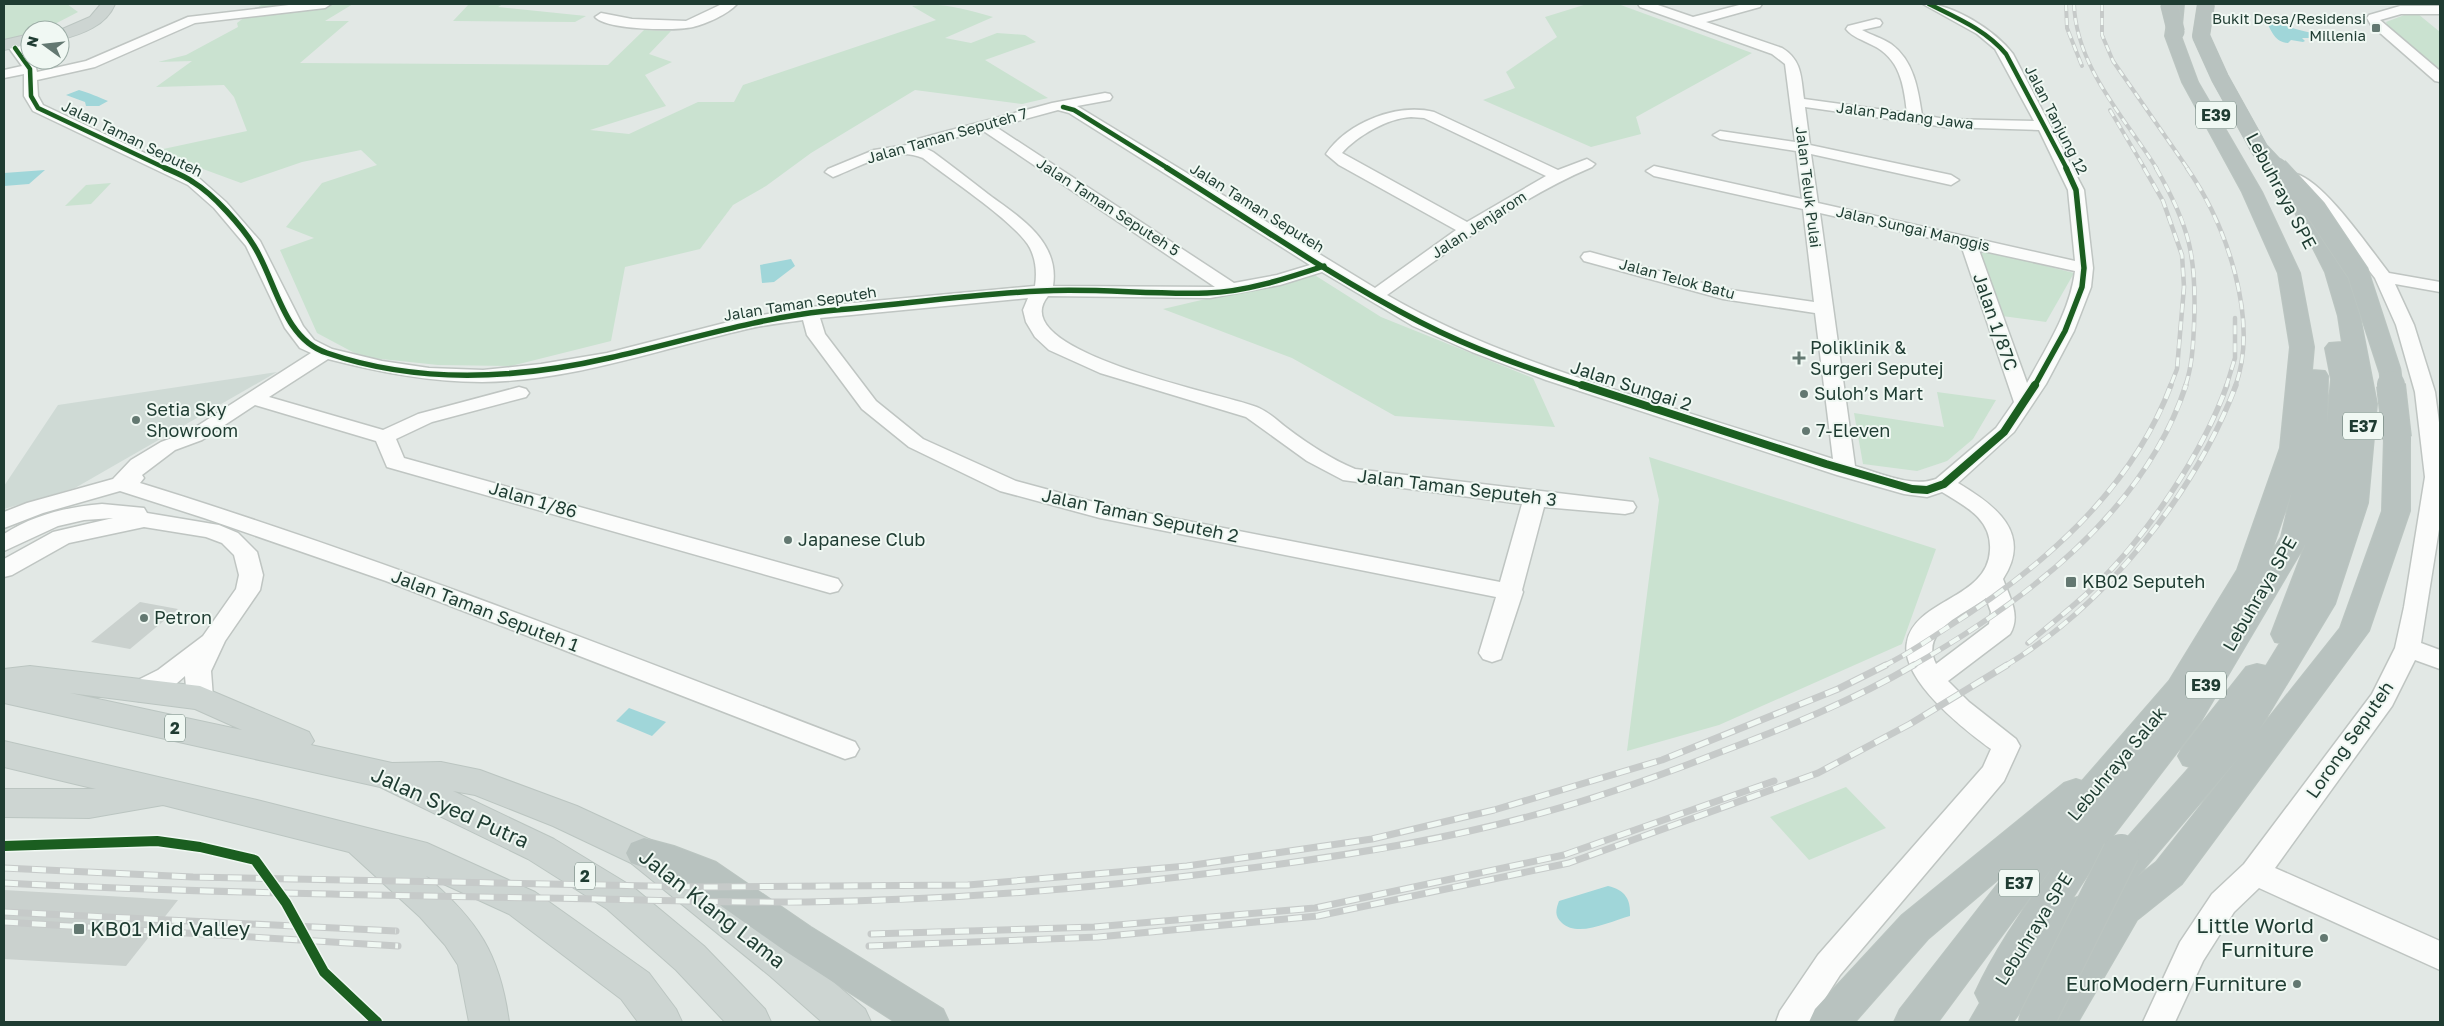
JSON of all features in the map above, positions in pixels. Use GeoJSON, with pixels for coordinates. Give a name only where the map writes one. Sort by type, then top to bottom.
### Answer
{"type":"FeatureCollection","features":[{"type":"Feature","properties":{"kind":"highway"},"geometry":{"type":"LineString","coordinates":[[2160,4],[2174,34]]}},
{"type":"Feature","properties":{"kind":"highway"},"geometry":{"type":"LineString","coordinates":[[2170,4],[2174,34]]}},
{"type":"Feature","properties":{"kind":"highway","name":"Lebuhraya Salak"},"geometry":{"type":"LineString","coordinates":[[1914,1022],[2047,847],[2128,747],[2180,689],[2251,570],[2293,448],[2302,347],[2289,272],[2252,192],[2190,82],[2174,34],[2178,4]]}},
{"type":"Feature","properties":{"kind":"highway","name":"E37"},"geometry":{"type":"LineString","coordinates":[[1989,1022],[2020,980],[2157,830],[2244,728],[2320,604],[2354,503],[2365,404],[2349,316],[2336,272],[2314,227],[2223,89],[2202,39],[2205,4]]}},
{"type":"Feature","properties":{"kind":"highway","name":"Lebuhraya SPE"},"geometry":{"type":"LineString","coordinates":[[1978,1022],[2025,938],[2101,826],[2190,712],[2295,536],[2314,451],[2316,372],[2303,303],[2285,243],[2263,193],[2189,70],[2174,34]]}},
{"type":"Feature","properties":{"kind":"highway"},"geometry":{"type":"LineString","coordinates":[[2124,908],[2169,873],[2354,631],[2396,511],[2397,438],[2390,371],[2358,273],[2315,209],[2270,158]]}},
{"type":"Feature","properties":{"kind":"highway","name":"Lebuhraya SPE"},"geometry":{"type":"LineString","coordinates":[[2036,1022],[2124,846],[2221,725],[2290,630],[2319,546],[2338,457],[2343,379],[2330,310],[2312,247],[2270,158]]}},
{"type":"Feature","properties":{"kind":"highway"},"geometry":{"type":"LineString","coordinates":[[2365,404],[2396,511]]}},
{"type":"Feature","properties":{"kind":"highway"},"geometry":{"type":"LineString","coordinates":[[1829,1022],[1915,926],[2128,747]]}},
{"type":"Feature","properties":{"kind":"highway"},"geometry":{"type":"LineString","coordinates":[[2056,1022],[2124,908],[2157,830]]}},
{"type":"Feature","properties":{"kind":"highway"},"geometry":{"type":"LineString","coordinates":[[644,853],[674,861],[703,872],[798,939],[929,1022]]}},
{"type":"Feature","properties":{"kind":"main road"},"geometry":{"type":"LineString","coordinates":[[70,26],[78,23],[96,8]]}},
{"type":"Feature","properties":{"kind":"main road"},"geometry":{"type":"LineString","coordinates":[[70,29],[96,8]]}},
{"type":"Feature","properties":{"kind":"main road"},"geometry":{"type":"LineString","coordinates":[[4,680],[30,677],[200,698],[347,764]]}},
{"type":"Feature","properties":{"kind":"main road","name":"Jalan Syed Putra"},"geometry":{"type":"LineString","coordinates":[[4,691],[347,764],[388,775],[541,849],[620,898],[690,958],[751,1022]]}},
{"type":"Feature","properties":{"kind":"main road"},"geometry":{"type":"LineString","coordinates":[[4,754],[359,839],[414,854],[522,903],[635,986],[662,1022]]}},
{"type":"Feature","properties":{"kind":"main road","name":"Jalan Klang Lama"},"geometry":{"type":"LineString","coordinates":[[388,775],[441,776],[480,783],[565,816],[644,853],[784,964],[851,1022]]}},
{"type":"Feature","properties":{"kind":"main road"},"geometry":{"type":"LineString","coordinates":[[11,803],[89,804],[170,793]]}},
{"type":"Feature","properties":{"kind":"main road"},"geometry":{"type":"LineString","coordinates":[[359,839],[447,920],[470,949],[484,988],[489,1022]]}},
{"type":"Feature","properties":{"kind":"street"},"geometry":{"type":"LineString","coordinates":[[70,61],[90,64],[192,20],[325,4]]}},
{"type":"Feature","properties":{"kind":"street"},"geometry":{"type":"LineString","coordinates":[[619,7],[601,16],[638,23],[680,26],[694,23],[732,4]]}},
{"type":"Feature","properties":{"kind":"street","name":"Jalan Teluk Pulai"},"geometry":{"type":"LineString","coordinates":[[1644,4],[1777,51],[1787,57],[1792,64],[1845,470]]}},
{"type":"Feature","properties":{"kind":"street"},"geometry":{"type":"LineString","coordinates":[[1694,21],[1756,4]]}},
{"type":"Feature","properties":{"kind":"street","name":"Jalan Tanjung 12"},"geometry":{"type":"LineString","coordinates":[[1930,4],[1973,27],[2003,49],[2076,190],[2084,268],[2082,287],[2064,330],[2036,384],[2004,432],[1944,484]]}},
{"type":"Feature","properties":{"kind":"street"},"geometry":{"type":"LineString","coordinates":[[2420,9],[2440,25]]}},
{"type":"Feature","properties":{"kind":"street"},"geometry":{"type":"LineString","coordinates":[[2440,10],[2420,9],[2385,13],[2373,18],[2375,22],[2440,78]]}},
{"type":"Feature","properties":{"kind":"street"},"geometry":{"type":"LineString","coordinates":[[1876,23],[1852,29],[1886,46],[1899,57],[1912,89],[1915,120]]}},
{"type":"Feature","properties":{"kind":"street"},"geometry":{"type":"LineString","coordinates":[[4,74],[20,54]]}},
{"type":"Feature","properties":{"kind":"street","name":"Jalan Taman Seputeh"},"geometry":{"type":"LineString","coordinates":[[25,70],[30,93],[38,108],[194,182],[220,205],[259,253],[294,328],[307,344],[325,353],[382,367],[429,374],[483,376],[541,370],[607,359],[744,324],[810,313],[1042,291],[1104,290],[1156,294],[1210,293],[1280,280],[1324,266]]}},
{"type":"Feature","properties":{"kind":"street","name":"Jalan Taman Seputeh 7"},"geometry":{"type":"LineString","coordinates":[[833,172],[880,153],[910,150],[919,143],[1052,107],[1105,97]]}},
{"type":"Feature","properties":{"kind":"street","name":"Jalan Padang Jawa"},"geometry":{"type":"LineString","coordinates":[[1796,102],[1915,120],[1971,125],[2044,126]]}},
{"type":"Feature","properties":{"kind":"street","name":"Jalan Taman Seputeh"},"geometry":{"type":"LineString","coordinates":[[1063,106],[1074,110],[1324,266]]}},
{"type":"Feature","properties":{"kind":"street"},"geometry":{"type":"LineString","coordinates":[[1469,230],[1344,162],[1334,154],[1339,146],[1388,119],[1406,113],[1419,113],[1429,114],[1556,175]]}},
{"type":"Feature","properties":{"kind":"street","name":"Jalan Taman Seputeh 5"},"geometry":{"type":"LineString","coordinates":[[984,126],[1231,289]]}},
{"type":"Feature","properties":{"kind":"street"},"geometry":{"type":"LineString","coordinates":[[1720,135],[1803,148],[1952,180]]}},
{"type":"Feature","properties":{"kind":"street"},"geometry":{"type":"LineString","coordinates":[[910,150],[928,155],[1023,228],[1034,239],[1042,252],[1042,291]]}},
{"type":"Feature","properties":{"kind":"street","name":"Lorong Seputeh"},"geometry":{"type":"LineString","coordinates":[[2159,1022],[2191,952],[2224,903],[2255,873],[2383,699],[2408,648],[2436,477],[2426,392],[2405,325],[2383,277],[2322,200],[2270,158]]}},
{"type":"Feature","properties":{"kind":"street","name":"Jalan Jenjarom"},"geometry":{"type":"LineString","coordinates":[[1375,296],[1469,230],[1556,175],[1587,164]]}},
{"type":"Feature","properties":{"kind":"street","name":"Jalan Sungai Manggis"},"geometry":{"type":"LineString","coordinates":[[1654,170],[2084,268]]}},
{"type":"Feature","properties":{"kind":"street","name":"Jalan 1/87C"},"geometry":{"type":"LineString","coordinates":[[1968,241],[2023,401]]}},
{"type":"Feature","properties":{"kind":"street","name":"Jalan Telok Batu"},"geometry":{"type":"LineString","coordinates":[[1590,257],[1723,294],[1824,309]]}},
{"type":"Feature","properties":{"kind":"street","name":"Jalan Sungai 2"},"geometry":{"type":"LineString","coordinates":[[1324,266],[1420,322],[1543,373],[1845,470],[1912,489],[1927,490],[1944,484]]}},
{"type":"Feature","properties":{"kind":"street"},"geometry":{"type":"LineString","coordinates":[[2383,277],[2440,287]]}},
{"type":"Feature","properties":{"kind":"street","name":"Jalan Taman Seputeh 3"},"geometry":{"type":"LineString","coordinates":[[1042,291],[1033,303],[1034,318],[1043,335],[1060,350],[1087,362],[1251,412],[1326,465],[1351,475],[1535,499],[1626,507]]}},
{"type":"Feature","properties":{"kind":"street","name":"Jalan Taman Seputeh 2"},"geometry":{"type":"LineString","coordinates":[[810,313],[816,335],[869,405],[916,443],[1008,486],[1100,511],[1306,550],[1511,592]]}},
{"type":"Feature","properties":{"kind":"street"},"geometry":{"type":"LineString","coordinates":[[4,521],[43,505],[120,484],[154,468],[175,455],[195,436],[325,353]]}},
{"type":"Feature","properties":{"kind":"street"},"geometry":{"type":"LineString","coordinates":[[252,398],[384,437],[425,418],[519,393]]}},
{"type":"Feature","properties":{"kind":"street","name":"Jalan 1/86"},"geometry":{"type":"LineString","coordinates":[[384,437],[395,462],[830,585]]}},
{"type":"Feature","properties":{"kind":"street","name":"Jalan Taman Seputeh 1"},"geometry":{"type":"LineString","coordinates":[[120,484],[246,522],[498,614],[845,749]]}},
{"type":"Feature","properties":{"kind":"street"},"geometry":{"type":"LineString","coordinates":[[1792,1022],[1829,965],[1994,773],[2006,746],[1943,694],[1922,665],[1918,642],[1921,634],[1928,626],[1991,579],[2001,559],[2003,546],[2000,530],[1989,515],[1977,504],[1944,484]]}},
{"type":"Feature","properties":{"kind":"street"},"geometry":{"type":"LineString","coordinates":[[1492,653],[1511,592],[1535,499]]}},
{"type":"Feature","properties":{"kind":"street"},"geometry":{"type":"LineString","coordinates":[[4,544],[41,525],[71,515],[92,511],[139,513],[144,520]]}},
{"type":"Feature","properties":{"kind":"street"},"geometry":{"type":"LineString","coordinates":[[4,563],[61,537],[94,528],[144,520],[211,530],[230,538],[245,552],[251,575],[248,590],[214,638],[198,671],[200,698]]}},
{"type":"Feature","properties":{"kind":"street"},"geometry":{"type":"LineString","coordinates":[[1932,679],[1961,660],[2001,628],[2003,612],[1991,579]]}},
{"type":"Feature","properties":{"kind":"street"},"geometry":{"type":"LineString","coordinates":[[140,691],[167,677],[214,638]]}},
{"type":"Feature","properties":{"kind":"street"},"geometry":{"type":"LineString","coordinates":[[2408,648],[2440,660]]}},
{"type":"Feature","properties":{"kind":"street"},"geometry":{"type":"LineString","coordinates":[[2255,873],[2440,956]]}},
{"type":"Feature","properties":{"kind":"shaded area"},"geometry":{"type":"Polygon","coordinates":[[[277,372],[75,488],[4,509],[4,486],[58,405],[277,372]]]}},
{"type":"Feature","properties":{"kind":"green space"},"geometry":{"type":"Polygon","coordinates":[[[4,4],[67,4],[78,12],[63,20],[20,20],[20,36],[4,40],[4,4]]]}},
{"type":"Feature","properties":{"kind":"green space"},"geometry":{"type":"Polygon","coordinates":[[[353,4],[325,21],[349,21],[300,63],[608,65],[644,30],[671,31],[649,54],[672,62],[645,75],[666,106],[590,130],[629,134],[698,102],[734,102],[743,85],[936,20],[912,6],[923,5],[953,7],[993,17],[945,38],[971,43],[997,33],[1025,35],[1036,42],[985,60],[1048,98],[1022,104],[915,90],[811,153],[766,186],[733,205],[700,249],[625,267],[611,341],[511,366],[438,365],[362,357],[317,333],[280,250],[314,238],[286,227],[322,183],[377,165],[361,150],[302,162],[241,183],[154,151],[247,131],[234,97],[224,85],[156,87],[192,61],[158,62],[186,55],[238,27],[237,23],[261,5],[353,4]]]}},
{"type":"Feature","properties":{"kind":"green space"},"geometry":{"type":"Polygon","coordinates":[[[469,4],[503,4],[498,7],[586,16],[575,22],[453,21],[469,4]]]}},
{"type":"Feature","properties":{"kind":"green space"},"geometry":{"type":"Polygon","coordinates":[[[1587,4],[1618,4],[1752,53],[1636,117],[1641,134],[1591,147],[1483,100],[1515,88],[1506,72],[1557,37],[1545,17],[1587,4]]]}},
{"type":"Feature","properties":{"kind":"green space"},"geometry":{"type":"Polygon","coordinates":[[[2407,14],[2418,14],[2440,32],[2440,69],[2389,29],[2386,22],[2407,14]]]}},
{"type":"Feature","properties":{"kind":"green space"},"geometry":{"type":"Polygon","coordinates":[[[111,183],[91,204],[65,206],[86,185],[111,183]]]}},
{"type":"Feature","properties":{"kind":"green space"},"geometry":{"type":"Polygon","coordinates":[[[1974,248],[2074,273],[2046,322],[2002,316],[1974,248]]]}},
{"type":"Feature","properties":{"kind":"green space"},"geometry":{"type":"Polygon","coordinates":[[[1313,274],[1381,317],[1533,378],[1555,427],[1395,416],[1292,358],[1163,309],[1313,274]]]}},
{"type":"Feature","properties":{"kind":"green space"},"geometry":{"type":"Polygon","coordinates":[[[1937,392],[1996,400],[1973,439],[1947,461],[1917,471],[1863,464],[1854,413],[1944,427],[1937,392]]]}},
{"type":"Feature","properties":{"kind":"green space"},"geometry":{"type":"Polygon","coordinates":[[[1649,457],[1936,549],[1902,644],[1719,725],[1627,751],[1659,500],[1649,457]]]}},
{"type":"Feature","properties":{"kind":"green space"},"geometry":{"type":"Polygon","coordinates":[[[1846,787],[1886,828],[1809,860],[1770,817],[1846,787]]]}},
{"type":"Feature","properties":{"kind":"water"},"geometry":{"type":"Polygon","coordinates":[[[2266,21],[2315,33],[2311,35],[2312,38],[2302,38],[2305,41],[2303,42],[2291,40],[2288,43],[2280,41],[2274,36],[2266,21]]]}},
{"type":"Feature","properties":{"kind":"water"},"geometry":{"type":"Polygon","coordinates":[[[79,90],[108,101],[99,106],[86,106],[85,102],[66,95],[79,90]]]}},
{"type":"Feature","properties":{"kind":"water"},"geometry":{"type":"Polygon","coordinates":[[[45,170],[29,184],[4,186],[4,173],[45,170]]]}},
{"type":"Feature","properties":{"kind":"water"},"geometry":{"type":"Polygon","coordinates":[[[791,259],[795,266],[774,282],[762,283],[760,265],[791,259]]]}},
{"type":"Feature","properties":{"kind":"water"},"geometry":{"type":"Polygon","coordinates":[[[629,708],[666,722],[652,736],[616,721],[629,708]]]}},
{"type":"Feature","properties":{"kind":"water"},"geometry":{"type":"Polygon","coordinates":[[[1608,886],[1619,890],[1626,896],[1630,916],[1586,929],[1569,927],[1559,920],[1556,912],[1559,901],[1608,886]]]}},
{"type":"Feature","properties":{"kind":"building","name":"Petron"},"geometry":{"type":"Polygon","coordinates":[[[140,602],[178,609],[130,649],[91,642],[140,602]]]}},
{"type":"Feature","properties":{"kind":"building","name":"KB01 Mid Valley"},"geometry":{"type":"Polygon","coordinates":[[[4,890],[178,900],[126,966],[4,959],[4,890]]]}},
{"type":"Feature","properties":{"kind":"railway"},"geometry":{"type":"LineString","coordinates":[[2066,4],[2067,28],[2082,66]]}},
{"type":"Feature","properties":{"kind":"railway"},"geometry":{"type":"LineString","coordinates":[[2074,4],[2077,27],[2083,49],[2093,70],[2104,91],[2157,169]]}},
{"type":"Feature","properties":{"kind":"railway"},"geometry":{"type":"LineString","coordinates":[[2102,4],[2102,35],[2113,61],[2188,169]]}},
{"type":"Feature","properties":{"kind":"railway"},"geometry":{"type":"LineString","coordinates":[[2110,110],[2145,169]]}},
{"type":"Feature","properties":{"kind":"railway"},"geometry":{"type":"LineString","coordinates":[[2144,168],[2163,201],[2182,255],[2184,287],[2177,369],[2170,387]]}},
{"type":"Feature","properties":{"kind":"railway"},"geometry":{"type":"LineString","coordinates":[[2156,168],[2168,189],[2184,226],[2192,261],[2195,302],[2194,334],[2191,364],[2185,387]]}},
{"type":"Feature","properties":{"kind":"railway"},"geometry":{"type":"LineString","coordinates":[[2187,168],[2214,216],[2226,244],[2235,273],[2244,332],[2242,361],[2235,387]]}},
{"type":"Feature","properties":{"kind":"railway"},"geometry":{"type":"LineString","coordinates":[[2226,387],[2235,358],[2235,318]]}},
{"type":"Feature","properties":{"kind":"railway"},"geometry":{"type":"LineString","coordinates":[[1883,666],[1915,649],[1980,606],[2047,554],[2078,525],[2107,494],[2132,460],[2154,424],[2171,385]]}},
{"type":"Feature","properties":{"kind":"railway"},"geometry":{"type":"LineString","coordinates":[[1912,666],[1996,613],[2037,583],[2075,550],[2110,513],[2141,474],[2167,431],[2186,385]]}},
{"type":"Feature","properties":{"kind":"railway"},"geometry":{"type":"LineString","coordinates":[[2028,643],[2095,586],[2134,543],[2172,492],[2204,438],[2227,385]]}},
{"type":"Feature","properties":{"kind":"railway"},"geometry":{"type":"LineString","coordinates":[[2005,666],[2042,641],[2078,612],[2143,544],[2197,466],[2218,426],[2236,385]]}},
{"type":"Feature","properties":{"kind":"railway"},"geometry":{"type":"LineString","coordinates":[[4,868],[193,877],[703,887],[968,885],[1187,866],[1372,839],[1494,810],[1662,760],[1838,689],[1886,665]]}},
{"type":"Feature","properties":{"kind":"railway"},"geometry":{"type":"LineString","coordinates":[[4,883],[273,893],[806,902],[967,896],[1181,877],[1380,849],[1488,827],[1597,797],[1768,734],[1842,702],[1914,665]]}},
{"type":"Feature","properties":{"kind":"railway"},"geometry":{"type":"LineString","coordinates":[[869,946],[1098,937],[1318,916],[1569,863],[1818,773],[1910,724],[2007,665]]}},
{"type":"Feature","properties":{"kind":"railway"},"geometry":{"type":"LineString","coordinates":[[871,934],[1094,927],[1315,908],[1564,855],[1774,781]]}},
{"type":"Feature","properties":{"kind":"railway"},"geometry":{"type":"LineString","coordinates":[[4,912],[396,931]]}},
{"type":"Feature","properties":{"kind":"railway"},"geometry":{"type":"LineString","coordinates":[[4,922],[398,946]]}},
{"type":"Feature","properties":{"kind":"cycle path"},"geometry":{"type":"LineString","coordinates":[[1063,107],[1074,110],[1324,266],[1420,322],[1479,348],[1553,376],[1826,464],[1912,489],[1927,490],[1944,484],[2004,432],[2036,384],[2065,331],[2082,287],[2084,268],[2076,190],[2068,171],[2006,54],[1981,32],[1929,4]]}},
{"type":"Feature","properties":{"kind":"cycle path"},"geometry":{"type":"LineString","coordinates":[[15,48],[30,69],[31,96],[38,108],[194,182],[220,205],[254,245],[294,328],[307,344],[325,353],[382,367],[429,374],[483,376],[541,370],[607,359],[744,324],[810,313],[1042,291],[1210,293],[1280,280],[1324,266]]}},
{"type":"Feature","properties":{"kind":"cycle path"},"geometry":{"type":"LineString","coordinates":[[4,846],[157,841],[200,847],[255,860],[286,903],[324,972],[377,1022]]}},
{"type":"Feature","properties":{"kind":"place","name":"Bukit Desa/Residensi Millenia"},"geometry":{"type":"Point","coordinates":[2376,28]}},
{"type":"Feature","properties":{"kind":"place","name":"Poliklinik & Surgeri Seputej"},"geometry":{"type":"Point","coordinates":[1799,358]}},
{"type":"Feature","properties":{"kind":"place","name":"Suloh’s Mart"},"geometry":{"type":"Point","coordinates":[1804,394]}},
{"type":"Feature","properties":{"kind":"place","name":"Setia Sky Showroom"},"geometry":{"type":"Point","coordinates":[136,420]}},
{"type":"Feature","properties":{"kind":"place","name":"7-Eleven"},"geometry":{"type":"Point","coordinates":[1806,431]}},
{"type":"Feature","properties":{"kind":"place","name":"Japanese Club"},"geometry":{"type":"Point","coordinates":[788,540]}},
{"type":"Feature","properties":{"kind":"place","name":"KB02 Seputeh"},"geometry":{"type":"Point","coordinates":[2071,582]}},
{"type":"Feature","properties":{"kind":"place","name":"Petron"},"geometry":{"type":"Point","coordinates":[144,618]}},
{"type":"Feature","properties":{"kind":"place","name":"KB01 Mid Valley"},"geometry":{"type":"Point","coordinates":[79,929]}},
{"type":"Feature","properties":{"kind":"place","name":"Little World Furniture"},"geometry":{"type":"Point","coordinates":[2324,938]}},
{"type":"Feature","properties":{"kind":"place","name":"EuroModern Furniture"},"geometry":{"type":"Point","coordinates":[2297,984]}}]}
